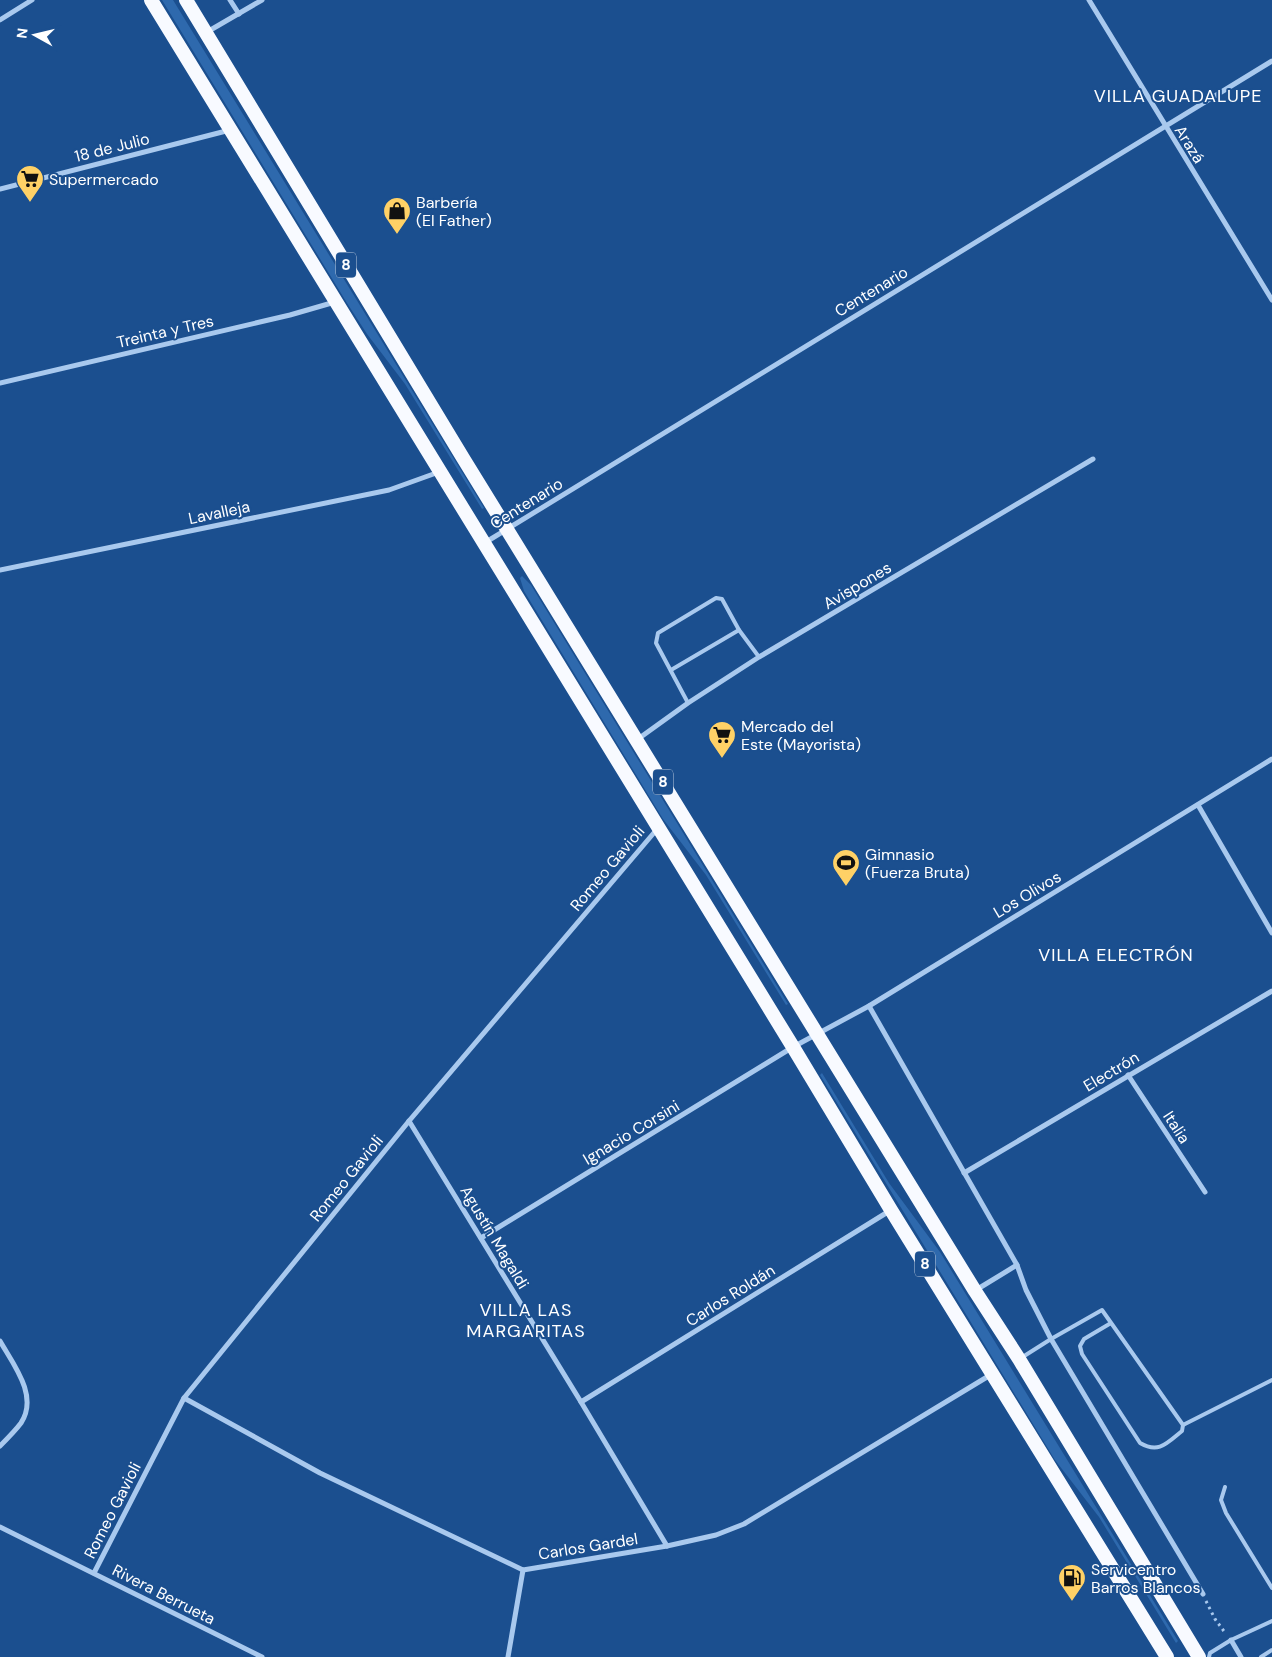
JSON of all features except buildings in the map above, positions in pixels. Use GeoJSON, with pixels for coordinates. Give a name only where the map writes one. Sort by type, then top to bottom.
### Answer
{"type":"FeatureCollection","features":[{"type":"Feature","properties":{"kind":"highway","name":"8"},"geometry":{"type":"LineString","coordinates":[[151,0],[891,1210],[1167,1657]]}},
{"type":"Feature","properties":{"kind":"highway","name":"8"},"geometry":{"type":"LineString","coordinates":[[186,0],[507,529],[1019,1360],[1199,1657]]}},
{"type":"Feature","properties":{"kind":"street"},"geometry":{"type":"LineString","coordinates":[[0,20],[32,0]]}},
{"type":"Feature","properties":{"kind":"street"},"geometry":{"type":"LineString","coordinates":[[230,0],[239,14]]}},
{"type":"Feature","properties":{"kind":"street"},"geometry":{"type":"LineString","coordinates":[[206,32],[262,0]]}},
{"type":"Feature","properties":{"kind":"street","name":"Arazá"},"geometry":{"type":"LineString","coordinates":[[1089,0],[1272,300]]}},
{"type":"Feature","properties":{"kind":"street","name":"Centenario"},"geometry":{"type":"LineString","coordinates":[[484,544],[1272,61]]}},
{"type":"Feature","properties":{"kind":"street","name":"18 de Julio"},"geometry":{"type":"LineString","coordinates":[[0,188],[230,130]]}},
{"type":"Feature","properties":{"kind":"street","name":"Treinta y Tres"},"geometry":{"type":"LineString","coordinates":[[0,383],[290,315],[336,302]]}},
{"type":"Feature","properties":{"kind":"street","name":"Avispones"},"geometry":{"type":"LineString","coordinates":[[637,739],[688,703],[759,658],[1093,459]]}},
{"type":"Feature","properties":{"kind":"street","name":"Lavalleja"},"geometry":{"type":"LineString","coordinates":[[0,570],[390,490],[440,471]]}},
{"type":"Feature","properties":{"kind":"street","name":"Los Olivos"},"geometry":{"type":"LineString","coordinates":[[793,1047],[869,1006],[1272,759]]}},
{"type":"Feature","properties":{"kind":"street"},"geometry":{"type":"LineString","coordinates":[[1198,805],[1272,933]]}},
{"type":"Feature","properties":{"kind":"street","name":"Romeo Gavioli"},"geometry":{"type":"LineString","coordinates":[[94,1573],[184,1398],[409,1121],[658,827]]}},
{"type":"Feature","properties":{"kind":"street","name":"Electrón"},"geometry":{"type":"LineString","coordinates":[[964,1173],[1272,991]]}},
{"type":"Feature","properties":{"kind":"street"},"geometry":{"type":"LineString","coordinates":[[869,1006],[1016,1265],[1026,1290],[1051,1339],[1203,1594]]}},
{"type":"Feature","properties":{"kind":"street","name":"Ignacio Corsini"},"geometry":{"type":"LineString","coordinates":[[481,1238],[793,1047]]}},
{"type":"Feature","properties":{"kind":"street","name":"Italia"},"geometry":{"type":"LineString","coordinates":[[1128,1075],[1205,1192]]}},
{"type":"Feature","properties":{"kind":"street","name":"Agustín Magaldi"},"geometry":{"type":"LineString","coordinates":[[409,1121],[667,1546]]}},
{"type":"Feature","properties":{"kind":"street","name":"Carlos Roldán"},"geometry":{"type":"LineString","coordinates":[[581,1402],[891,1210]]}},
{"type":"Feature","properties":{"kind":"street"},"geometry":{"type":"LineString","coordinates":[[975,1291],[1016,1265]]}},
{"type":"Feature","properties":{"kind":"street"},"geometry":{"type":"LineString","coordinates":[[0,1340],[27,1394],[27,1408],[22,1421],[0,1446]]}},
{"type":"Feature","properties":{"kind":"street","name":"Carlos Gardel"},"geometry":{"type":"LineString","coordinates":[[184,1398],[320,1473],[522,1570],[667,1546],[716,1535],[744,1524],[993,1374]]}},
{"type":"Feature","properties":{"kind":"street","name":"Rivera Berrueta"},"geometry":{"type":"LineString","coordinates":[[0,1527],[262,1657]]}},
{"type":"Feature","properties":{"kind":"street"},"geometry":{"type":"LineString","coordinates":[[508,1657],[522,1570]]}},
{"type":"Feature","properties":{"kind":"street"},"geometry":{"type":"LineString","coordinates":[[1231,1640],[1241,1657]]}},
{"type":"Feature","properties":{"kind":"lane"},"geometry":{"type":"LineString","coordinates":[[688,703],[656,643],[658,633],[716,598],[722,599],[739,630],[759,658]]}},
{"type":"Feature","properties":{"kind":"lane"},"geometry":{"type":"LineString","coordinates":[[671,670],[739,630]]}},
{"type":"Feature","properties":{"kind":"lane"},"geometry":{"type":"LineString","coordinates":[[1019,1360],[1102,1310],[1183,1425],[1182,1431],[1159,1448],[1148,1448],[1140,1443],[1082,1354],[1080,1346],[1084,1339],[1111,1323]]}},
{"type":"Feature","properties":{"kind":"lane"},"geometry":{"type":"LineString","coordinates":[[1183,1425],[1272,1380]]}},
{"type":"Feature","properties":{"kind":"lane"},"geometry":{"type":"LineString","coordinates":[[1225,1487],[1221,1500],[1226,1513],[1272,1588]]}},
{"type":"Feature","properties":{"kind":"lane"},"geometry":{"type":"LineString","coordinates":[[1209,1657],[1210,1653],[1231,1640],[1272,1620]]}},
{"type":"Feature","properties":{"kind":"lane"},"geometry":{"type":"LineString","coordinates":[[1261,1657],[1272,1650]]}},
{"type":"Feature","properties":{"kind":"path"},"geometry":{"type":"LineString","coordinates":[[1203,1594],[1216,1619],[1231,1640]]}},
{"type":"Feature","properties":{"kind":"shaded area"},"geometry":{"type":"Polygon","coordinates":[[[162,0],[173,0],[484,508],[482,509],[405,384],[367,334],[347,303],[162,0]]]}},
{"type":"Feature","properties":{"kind":"shaded area"},"geometry":{"type":"Polygon","coordinates":[[[522,576],[531,585],[788,1004],[786,1005],[706,875],[663,819],[524,591],[520,578],[522,576]]]}},
{"type":"Feature","properties":{"kind":"shaded area"},"geometry":{"type":"Polygon","coordinates":[[[822,1073],[889,1183],[940,1252],[1178,1641],[1176,1643],[1099,1517],[1055,1460],[820,1075],[822,1073]]]}},
{"type":"Feature","properties":{"kind":"place","name":"Supermercado"},"geometry":{"type":"Point","coordinates":[30,203]}},
{"type":"Feature","properties":{"kind":"place","name":"Barbería (El Father)"},"geometry":{"type":"Point","coordinates":[397,235]}},
{"type":"Feature","properties":{"kind":"place","name":"Mercado del Este (Mayorista)"},"geometry":{"type":"Point","coordinates":[722,759]}},
{"type":"Feature","properties":{"kind":"place","name":"Gimnasio (Fuerza Bruta)"},"geometry":{"type":"Point","coordinates":[846,887]}},
{"type":"Feature","properties":{"kind":"place","name":"Servicentro Barros Blancos"},"geometry":{"type":"Point","coordinates":[1072,1602]}},
{"type":"Feature","properties":{"kind":"district","name":"VILLA GUADALUPE"},"geometry":{"type":"Point","coordinates":[1178,96]}},
{"type":"Feature","properties":{"kind":"district","name":"VILLA ELECTRÓN"},"geometry":{"type":"Point","coordinates":[1116,955]}},
{"type":"Feature","properties":{"kind":"district","name":"VILLA LAS MARGARITAS"},"geometry":{"type":"Point","coordinates":[526,1320]}}]}
